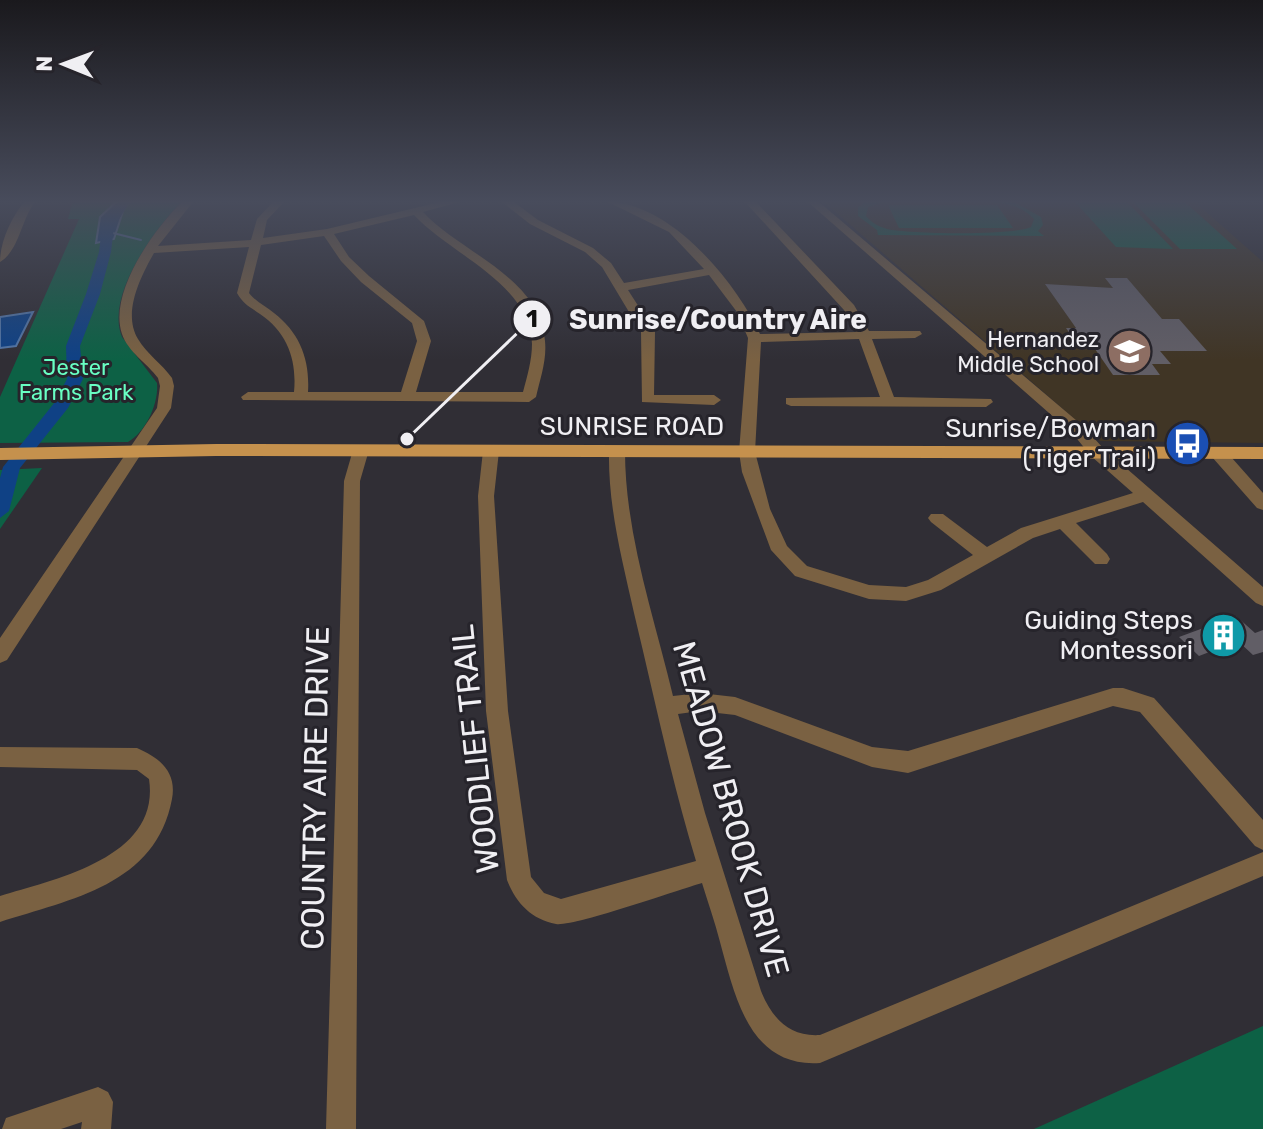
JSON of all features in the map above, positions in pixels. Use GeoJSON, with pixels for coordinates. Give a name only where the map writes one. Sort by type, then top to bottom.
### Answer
{"type":"FeatureCollection","features":[{"type":"Feature","properties":{"kind":"main road","name":"SUNRISE ROAD"},"geometry":{"type":"LineString","coordinates":[[0,454],[361,450],[747,452],[1090,446],[1263,453]]}},
{"type":"Feature","properties":{"kind":"street"},"geometry":{"type":"LineString","coordinates":[[0,654],[164,408],[167,386],[161,370],[128,334],[126,323],[137,272],[146,255]]}},
{"type":"Feature","properties":{"kind":"street"},"geometry":{"type":"LineString","coordinates":[[252,255],[243,293],[248,302],[265,312],[295,342],[302,374],[301,396]]}},
{"type":"Feature","properties":{"kind":"street"},"geometry":{"type":"LineString","coordinates":[[342,255],[365,279],[418,321],[424,341],[407,397]]}},
{"type":"Feature","properties":{"kind":"street"},"geometry":{"type":"LineString","coordinates":[[248,397],[529,397],[538,345],[532,318],[517,289],[465,255]]}},
{"type":"Feature","properties":{"kind":"street"},"geometry":{"type":"LineString","coordinates":[[595,255],[622,287],[648,332],[647,399],[714,400]]}},
{"type":"Feature","properties":{"kind":"street"},"geometry":{"type":"LineString","coordinates":[[696,255],[743,311],[755,338],[747,452],[762,509],[780,550],[801,571],[869,592],[899,595],[934,585],[1027,533],[1144,495]]}},
{"type":"Feature","properties":{"kind":"street"},"geometry":{"type":"LineString","coordinates":[[802,255],[837,291],[865,337],[889,402]]}},
{"type":"Feature","properties":{"kind":"street"},"geometry":{"type":"LineString","coordinates":[[860,255],[1066,434],[1090,446]]}},
{"type":"Feature","properties":{"kind":"street"},"geometry":{"type":"LineString","coordinates":[[874,255],[1078,430],[1090,446],[1263,598]]}},
{"type":"Feature","properties":{"kind":"street"},"geometry":{"type":"LineString","coordinates":[[622,287],[712,271]]}},
{"type":"Feature","properties":{"kind":"street"},"geometry":{"type":"LineString","coordinates":[[755,338],[915,334]]}},
{"type":"Feature","properties":{"kind":"street"},"geometry":{"type":"LineString","coordinates":[[791,401],[986,402]]}},
{"type":"Feature","properties":{"kind":"street","name":"COUNTRY AIRE DRIVE"},"geometry":{"type":"LineString","coordinates":[[341,1129],[352,481],[361,450]]}},
{"type":"Feature","properties":{"kind":"street","name":"WOODLIEF TRAIL"},"geometry":{"type":"LineString","coordinates":[[491,451],[486,496],[497,711],[519,880],[526,894],[538,905],[561,912],[709,869]]}},
{"type":"Feature","properties":{"kind":"street","name":"MEADOW BROOK DRIVE"},"geometry":{"type":"LineString","coordinates":[[617,451],[618,503],[665,706],[709,869],[757,1013],[777,1039],[808,1051],[820,1049],[1263,864]]}},
{"type":"Feature","properties":{"kind":"street"},"geometry":{"type":"LineString","coordinates":[[1218,453],[1263,504]]}},
{"type":"Feature","properties":{"kind":"street"},"geometry":{"type":"LineString","coordinates":[[937,518],[985,555]]}},
{"type":"Feature","properties":{"kind":"street"},"geometry":{"type":"LineString","coordinates":[[1063,521],[1101,559]]}},
{"type":"Feature","properties":{"kind":"street"},"geometry":{"type":"LineString","coordinates":[[665,706],[700,702],[735,706],[872,757],[908,762],[992,733],[1113,697],[1123,697],[1147,705],[1263,838]]}},
{"type":"Feature","properties":{"kind":"street"},"geometry":{"type":"LineString","coordinates":[[0,757],[137,759],[156,769],[162,779],[159,815],[145,840],[126,860],[108,873],[0,909]]}},
{"type":"Feature","properties":{"kind":"street"},"geometry":{"type":"LineString","coordinates":[[17,1129],[98,1102],[96,1129]]}},
{"type":"Feature","properties":{"kind":"shaded area","name":"Hernandez Middle School"},"geometry":{"type":"Polygon","coordinates":[[[885,255],[1255,255],[1263,262],[1263,443],[1100,441],[885,255]]]}},
{"type":"Feature","properties":{"kind":"green space","name":"Jester Farms Park"},"geometry":{"type":"Polygon","coordinates":[[[63,255],[141,255],[126,284],[119,321],[122,337],[157,383],[153,408],[140,431],[128,442],[0,443],[0,397],[63,255]]]}},
{"type":"Feature","properties":{"kind":"green space"},"geometry":{"type":"Polygon","coordinates":[[[42,468],[0,529],[0,470],[42,468]]]}},
{"type":"Feature","properties":{"kind":"green space"},"geometry":{"type":"Polygon","coordinates":[[[1263,1026],[1263,1129],[1034,1129],[1263,1026]]]}},
{"type":"Feature","properties":{"kind":"water"},"geometry":{"type":"Polygon","coordinates":[[[33,312],[16,346],[0,348],[0,317],[33,312]]]}},
{"type":"Feature","properties":{"kind":"building"},"geometry":{"type":"Polygon","coordinates":[[[1105,278],[1127,278],[1162,319],[1179,319],[1207,351],[1160,351],[1171,364],[1152,364],[1160,375],[1113,375],[1095,349],[1080,349],[1066,328],[1076,328],[1045,284],[1113,288],[1105,278]]]}},
{"type":"Feature","properties":{"kind":"building","name":"Guiding Steps Montessori"},"geometry":{"type":"Polygon","coordinates":[[[1236,616],[1255,633],[1263,630],[1263,652],[1253,655],[1238,641],[1199,656],[1179,637],[1236,616]]]}},
{"type":"Feature","properties":{"kind":"waterway"},"geometry":{"type":"LineString","coordinates":[[0,511],[12,467],[62,404],[75,379],[73,346],[104,255]]}},
{"type":"Feature","properties":{"kind":"place","name":"Hernandez Middle School"},"geometry":{"type":"Point","coordinates":[1130,352]}},
{"type":"Feature","properties":{"kind":"place","name":"Sunrise/Country Aire"},"geometry":{"type":"Point","coordinates":[407,439]}},
{"type":"Feature","properties":{"kind":"place","name":"Sunrise/Bowman (Tiger Trail)"},"geometry":{"type":"Point","coordinates":[1187,443]}},
{"type":"Feature","properties":{"kind":"place","name":"Guiding Steps Montessori"},"geometry":{"type":"Point","coordinates":[1224,635]}}]}
